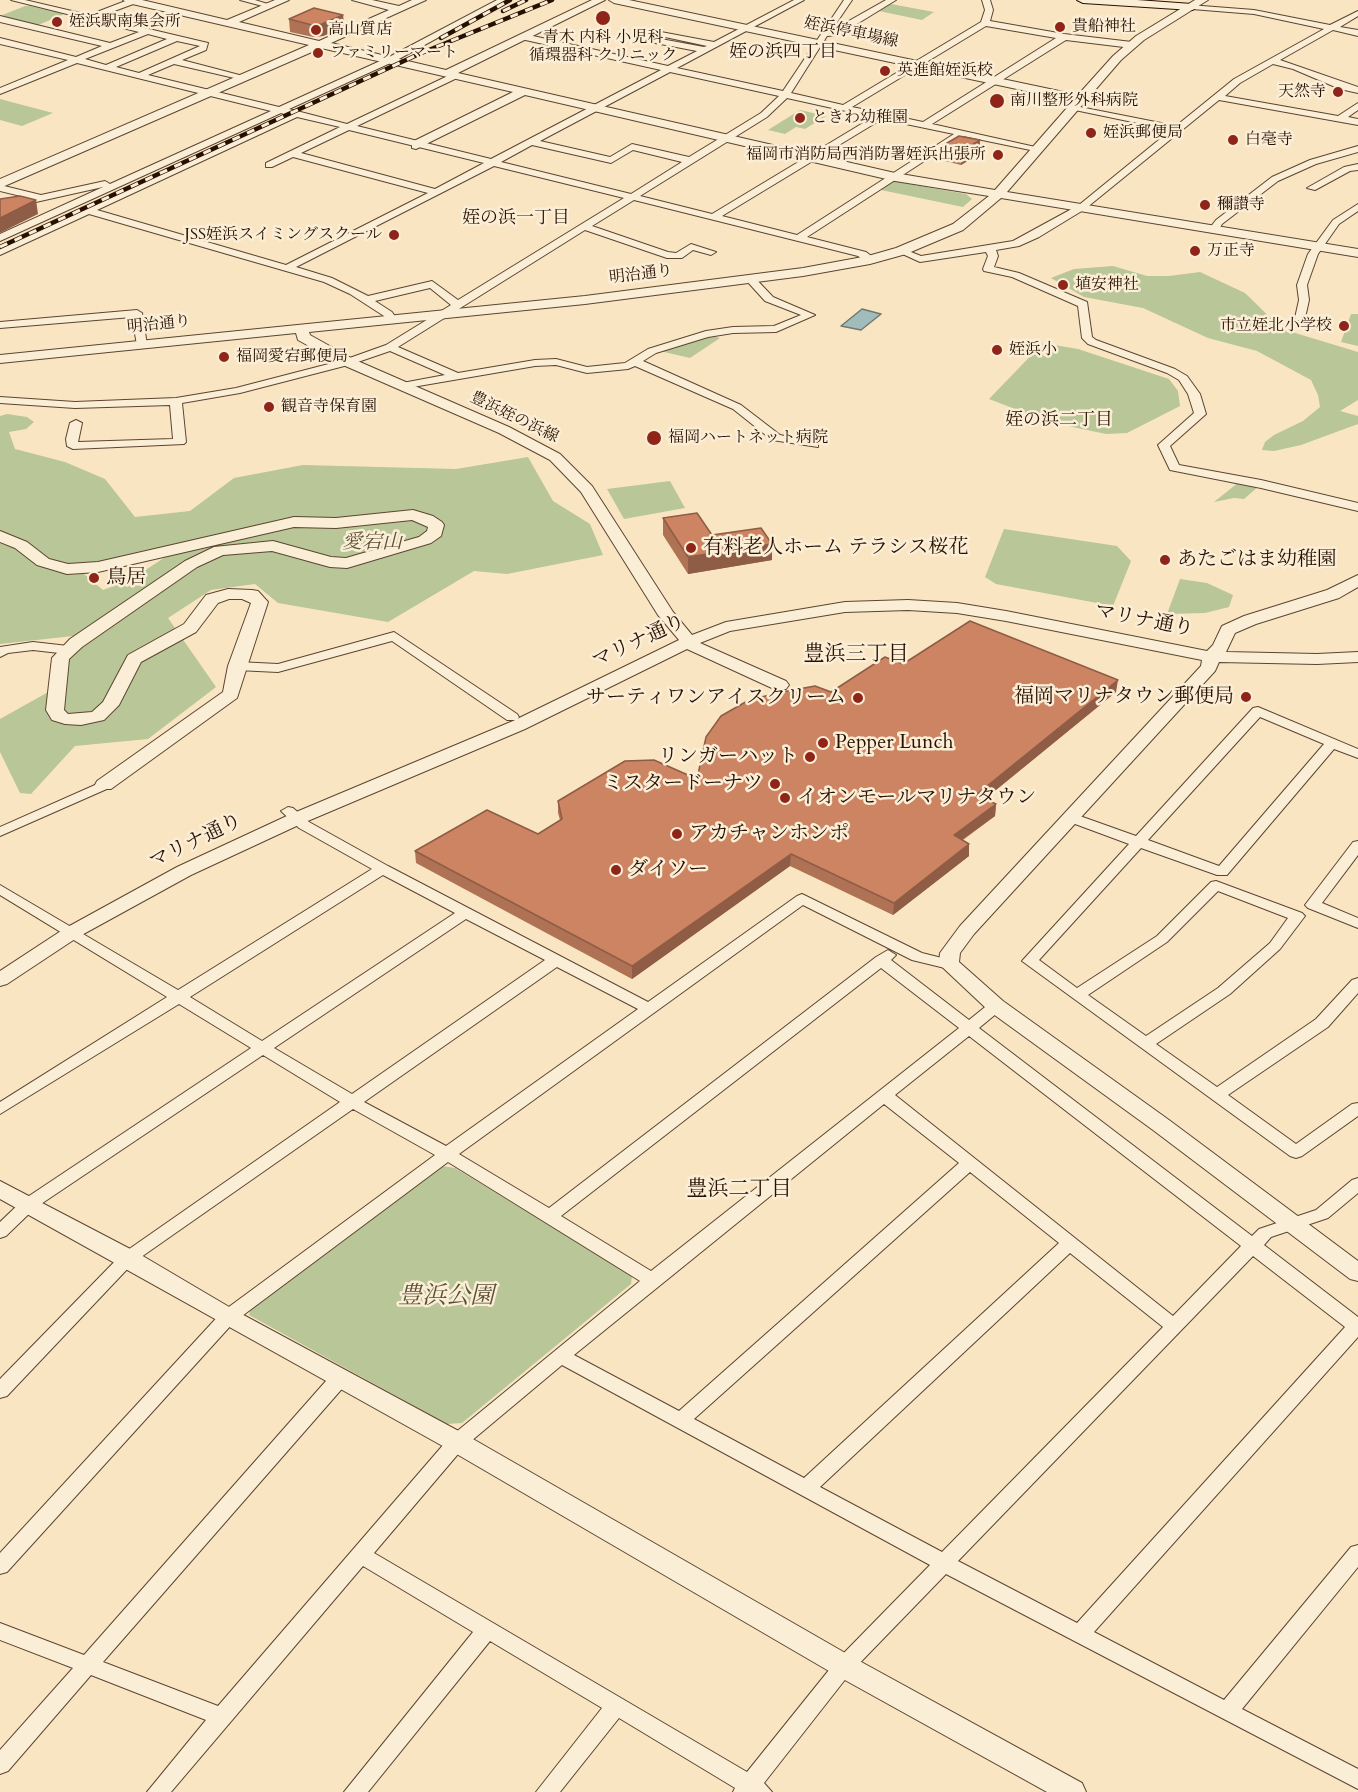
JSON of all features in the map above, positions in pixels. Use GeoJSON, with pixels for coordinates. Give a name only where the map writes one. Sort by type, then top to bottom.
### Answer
{"type":"FeatureCollection","features":[{"type":"Feature","properties":{"kind":"main road"},"geometry":{"type":"LineString","coordinates":[[1083,0],[1192,7]]}},
{"type":"Feature","properties":{"kind":"street"},"geometry":{"type":"LineString","coordinates":[[15,0],[205,45],[203,48],[138,76]]}},
{"type":"Feature","properties":{"kind":"street"},"geometry":{"type":"LineString","coordinates":[[91,18],[133,0],[895,177],[1358,253]]}},
{"type":"Feature","properties":{"kind":"street"},"geometry":{"type":"LineString","coordinates":[[244,0],[270,6]]}},
{"type":"Feature","properties":{"kind":"street"},"geometry":{"type":"LineString","coordinates":[[228,23],[284,0]]}},
{"type":"Feature","properties":{"kind":"street"},"geometry":{"type":"LineString","coordinates":[[357,0],[400,9]]}},
{"type":"Feature","properties":{"kind":"street"},"geometry":{"type":"LineString","coordinates":[[0,186],[206,93],[421,0]]}},
{"type":"Feature","properties":{"kind":"street"},"geometry":{"type":"LineString","coordinates":[[0,238],[389,60],[503,0]]}},
{"type":"Feature","properties":{"kind":"street"},"geometry":{"type":"LineString","coordinates":[[269,165],[600,0]]}},
{"type":"Feature","properties":{"kind":"street","name":"姪浜停車場線"},"geometry":{"type":"LineString","coordinates":[[614,0],[748,28],[822,38],[1077,103]]}},
{"type":"Feature","properties":{"kind":"street"},"geometry":{"type":"LineString","coordinates":[[287,268],[800,0]]}},
{"type":"Feature","properties":{"kind":"street"},"geometry":{"type":"LineString","coordinates":[[0,400],[75,405],[176,401],[236,391],[348,362],[390,347],[729,139],[764,115],[785,95],[848,0]]}},
{"type":"Feature","properties":{"kind":"street"},"geometry":{"type":"LineString","coordinates":[[822,38],[836,33],[892,0]]}},
{"type":"Feature","properties":{"kind":"street"},"geometry":{"type":"LineString","coordinates":[[985,23],[989,10],[986,0]]}},
{"type":"Feature","properties":{"kind":"street","name":"明治通り"},"geometry":{"type":"LineString","coordinates":[[0,358],[393,321],[750,279],[870,260],[901,251],[958,227],[1000,194],[1077,103],[1132,45],[1203,0]]}},
{"type":"Feature","properties":{"kind":"street"},"geometry":{"type":"LineString","coordinates":[[0,14],[28,3]]}},
{"type":"Feature","properties":{"kind":"street"},"geometry":{"type":"LineString","coordinates":[[1192,7],[1254,12],[1358,33]]}},
{"type":"Feature","properties":{"kind":"street"},"geometry":{"type":"LineString","coordinates":[[901,251],[920,259],[1015,244],[1035,235],[1082,207],[1250,72],[1358,13]]}},
{"type":"Feature","properties":{"kind":"street"},"geometry":{"type":"LineString","coordinates":[[0,19],[111,46]]}},
{"type":"Feature","properties":{"kind":"street"},"geometry":{"type":"LineString","coordinates":[[845,107],[985,23],[1064,37],[1132,45]]}},
{"type":"Feature","properties":{"kind":"street"},"geometry":{"type":"LineString","coordinates":[[1,90],[148,32]]}},
{"type":"Feature","properties":{"kind":"street"},"geometry":{"type":"LineString","coordinates":[[704,50],[653,40],[664,34],[716,45]]}},
{"type":"Feature","properties":{"kind":"street"},"geometry":{"type":"LineString","coordinates":[[524,37],[1037,150]]}},
{"type":"Feature","properties":{"kind":"street"},"geometry":{"type":"LineString","coordinates":[[925,125],[1064,37]]}},
{"type":"Feature","properties":{"kind":"street"},"geometry":{"type":"LineString","coordinates":[[106,68],[176,38]]}},
{"type":"Feature","properties":{"kind":"street"},"geometry":{"type":"LineString","coordinates":[[0,41],[799,238],[862,254],[870,260]]}},
{"type":"Feature","properties":{"kind":"street"},"geometry":{"type":"LineString","coordinates":[[174,61],[243,77]]}},
{"type":"Feature","properties":{"kind":"street"},"geometry":{"type":"LineString","coordinates":[[1272,61],[1296,67],[1343,87],[1358,90]]}},
{"type":"Feature","properties":{"kind":"street"},"geometry":{"type":"LineString","coordinates":[[0,252],[404,64]]}},
{"type":"Feature","properties":{"kind":"street"},"geometry":{"type":"LineString","coordinates":[[416,144],[522,92]]}},
{"type":"Feature","properties":{"kind":"street"},"geometry":{"type":"LineString","coordinates":[[1218,97],[1358,122]]}},
{"type":"Feature","properties":{"kind":"street"},"geometry":{"type":"LineString","coordinates":[[1077,103],[1178,129]]}},
{"type":"Feature","properties":{"kind":"street"},"geometry":{"type":"LineString","coordinates":[[1338,120],[1358,106]]}},
{"type":"Feature","properties":{"kind":"street"},"geometry":{"type":"LineString","coordinates":[[714,217],[882,115]]}},
{"type":"Feature","properties":{"kind":"street"},"geometry":{"type":"LineString","coordinates":[[799,238],[962,133]]}},
{"type":"Feature","properties":{"kind":"street"},"geometry":{"type":"LineString","coordinates":[[531,142],[611,160],[632,147],[692,161]]}},
{"type":"Feature","properties":{"kind":"street"},"geometry":{"type":"LineString","coordinates":[[1214,229],[1219,222],[1275,179],[1313,162],[1357,149]]}},
{"type":"Feature","properties":{"kind":"street"},"geometry":{"type":"LineString","coordinates":[[292,154],[436,192]]}},
{"type":"Feature","properties":{"kind":"street"},"geometry":{"type":"LineString","coordinates":[[1312,188],[1347,169],[1358,167]]}},
{"type":"Feature","properties":{"kind":"street"},"geometry":{"type":"LineString","coordinates":[[0,207],[91,185],[115,185]]}},
{"type":"Feature","properties":{"kind":"street"},"geometry":{"type":"LineString","coordinates":[[0,186],[69,206]]}},
{"type":"Feature","properties":{"kind":"street"},"geometry":{"type":"LineString","coordinates":[[1300,318],[1304,300],[1302,285],[1313,254],[1336,222],[1358,207]]}},
{"type":"Feature","properties":{"kind":"street"},"geometry":{"type":"LineString","coordinates":[[88,211],[328,280],[366,300],[388,314],[393,321]]}},
{"type":"Feature","properties":{"kind":"street"},"geometry":{"type":"LineString","coordinates":[[585,227],[667,255],[678,256],[691,247],[711,252]]}},
{"type":"Feature","properties":{"kind":"street"},"geometry":{"type":"LineString","coordinates":[[990,248],[993,256],[988,269],[1015,275],[1083,304],[1087,338],[1092,342],[1171,371],[1183,378],[1194,394],[1200,414],[1164,445],[1174,468],[1260,483],[1358,507]]}},
{"type":"Feature","properties":{"kind":"street"},"geometry":{"type":"LineString","coordinates":[[401,386],[535,363],[556,362],[586,370],[628,366],[652,351],[706,334],[770,330],[810,315],[769,299],[750,279]]}},
{"type":"Feature","properties":{"kind":"street"},"geometry":{"type":"LineString","coordinates":[[366,300],[432,284],[457,305]]}},
{"type":"Feature","properties":{"kind":"street"},"geometry":{"type":"LineString","coordinates":[[0,325],[137,313],[142,345]]}},
{"type":"Feature","properties":{"kind":"street"},"geometry":{"type":"LineString","coordinates":[[0,314],[28,322]]}},
{"type":"Feature","properties":{"kind":"street","name":"豊浜姪の浜線"},"geometry":{"type":"LineString","coordinates":[[302,329],[303,338],[348,362],[525,440],[562,463],[587,489],[666,615],[685,637]]}},
{"type":"Feature","properties":{"kind":"street"},"geometry":{"type":"LineString","coordinates":[[390,347],[458,377]]}},
{"type":"Feature","properties":{"kind":"street"},"geometry":{"type":"LineString","coordinates":[[635,362],[737,406],[776,438],[814,446]]}},
{"type":"Feature","properties":{"kind":"street"},"geometry":{"type":"LineString","coordinates":[[76,423],[72,438],[73,446],[180,442],[177,430],[176,401]]}},
{"type":"Feature","properties":{"kind":"street"},"geometry":{"type":"LineString","coordinates":[[0,536],[21,545],[43,562],[67,570],[98,567],[294,522],[336,523],[413,515],[427,519],[436,525],[435,533],[425,540],[347,562],[330,562],[273,546],[220,550],[192,564],[68,650],[61,658],[54,710],[58,716],[65,719],[81,720],[98,716],[110,705],[134,659],[190,628],[212,600],[228,594],[242,594],[252,595],[260,602],[237,666],[231,694],[104,785],[0,831]]}},
{"type":"Feature","properties":{"kind":"street"},"geometry":{"type":"LineString","coordinates":[[1358,580],[1333,594],[1250,620],[1228,630],[1222,654],[985,921],[961,953],[961,962],[969,971],[1002,998],[1298,1222],[1358,1273]]}},
{"type":"Feature","properties":{"kind":"street","name":"マリナ通り"},"geometry":{"type":"LineString","coordinates":[[0,965],[292,815],[685,637],[726,627],[786,615],[845,607],[908,605],[957,608],[1222,654],[1317,659],[1358,657]]}},
{"type":"Feature","properties":{"kind":"street"},"geometry":{"type":"LineString","coordinates":[[237,666],[278,668],[394,636],[512,717]]}},
{"type":"Feature","properties":{"kind":"street"},"geometry":{"type":"LineString","coordinates":[[685,637],[696,649],[780,685]]}},
{"type":"Feature","properties":{"kind":"street","name":"マリナ通り"},"geometry":{"type":"LineString","coordinates":[[292,815],[519,725],[685,637]]}},
{"type":"Feature","properties":{"kind":"street"},"geometry":{"type":"LineString","coordinates":[[0,652],[33,646],[68,650]]}},
{"type":"Feature","properties":{"kind":"street","name":"マリナ通り"},"geometry":{"type":"LineString","coordinates":[[1222,654],[1358,647]]}},
{"type":"Feature","properties":{"kind":"street"},"geometry":{"type":"LineString","coordinates":[[1357,1110],[1296,1152],[1030,961],[1258,711],[1358,754]]}},
{"type":"Feature","properties":{"kind":"street"},"geometry":{"type":"LineString","coordinates":[[1077,819],[1222,872],[1332,743]]}},
{"type":"Feature","properties":{"kind":"street"},"geometry":{"type":"LineString","coordinates":[[292,815],[384,869],[650,1009]]}},
{"type":"Feature","properties":{"kind":"street"},"geometry":{"type":"LineString","coordinates":[[949,964],[950,953],[967,930],[1077,819]]}},
{"type":"Feature","properties":{"kind":"street"},"geometry":{"type":"LineString","coordinates":[[1358,845],[1313,905],[1358,923]]}},
{"type":"Feature","properties":{"kind":"street"},"geometry":{"type":"LineString","coordinates":[[0,1109],[384,869]]}},
{"type":"Feature","properties":{"kind":"street"},"geometry":{"type":"LineString","coordinates":[[1077,995],[1162,939],[1216,885],[1298,916],[1275,946],[1224,991],[1145,1044]]}},
{"type":"Feature","properties":{"kind":"street"},"geometry":{"type":"LineString","coordinates":[[0,889],[352,1102],[447,1154],[652,1280]]}},
{"type":"Feature","properties":{"kind":"street"},"geometry":{"type":"LineString","coordinates":[[0,1566],[228,1317],[447,1154],[802,899],[917,957],[949,964],[996,1006],[1298,1222],[1358,1262]]}},
{"type":"Feature","properties":{"kind":"street"},"geometry":{"type":"LineString","coordinates":[[0,1232],[29,1204],[466,912]]}},
{"type":"Feature","properties":{"kind":"street","name":"マリナ通り"},"geometry":{"type":"LineString","coordinates":[[0,980],[66,930]]}},
{"type":"Feature","properties":{"kind":"street"},"geometry":{"type":"LineString","coordinates":[[549,1217],[898,947]]}},
{"type":"Feature","properties":{"kind":"street"},"geometry":{"type":"LineString","coordinates":[[0,1391],[128,1258],[556,960]]}},
{"type":"Feature","properties":{"kind":"street"},"geometry":{"type":"LineString","coordinates":[[881,960],[1358,1326],[1079,1634]]}},
{"type":"Feature","properties":{"kind":"street"},"geometry":{"type":"LineString","coordinates":[[1217,1095],[1322,1023],[1358,983]]}},
{"type":"Feature","properties":{"kind":"street"},"geometry":{"type":"LineString","coordinates":[[158,1792],[457,1442],[652,1280],[996,1006]]}},
{"type":"Feature","properties":{"kind":"street"},"geometry":{"type":"LineString","coordinates":[[885,1095],[1174,1326]]}},
{"type":"Feature","properties":{"kind":"street"},"geometry":{"type":"LineString","coordinates":[[681,1420],[970,1163]]}},
{"type":"Feature","properties":{"kind":"street"},"geometry":{"type":"LineString","coordinates":[[361,1555],[616,1706],[751,1790],[844,1666],[1265,1233],[1322,1214],[1358,1184]]}},
{"type":"Feature","properties":{"kind":"street"},"geometry":{"type":"LineString","coordinates":[[0,1189],[457,1442],[844,1666],[1072,1792]]}},
{"type":"Feature","properties":{"kind":"street"},"geometry":{"type":"LineString","coordinates":[[806,1488],[1070,1243]]}},
{"type":"Feature","properties":{"kind":"street"},"geometry":{"type":"LineString","coordinates":[[561,1356],[944,1563],[1358,1780]]}},
{"type":"Feature","properties":{"kind":"street"},"geometry":{"type":"LineString","coordinates":[[0,1765],[340,1378]]}},
{"type":"Feature","properties":{"kind":"street"},"geometry":{"type":"LineString","coordinates":[[1227,1712],[1358,1553]]}},
{"type":"Feature","properties":{"kind":"street"},"geometry":{"type":"LineString","coordinates":[[0,1630],[222,1717]]}},
{"type":"Feature","properties":{"kind":"street"},"geometry":{"type":"LineString","coordinates":[[355,1792],[487,1630]]}},
{"type":"Feature","properties":{"kind":"street"},"geometry":{"type":"LineString","coordinates":[[547,1792],[616,1706]]}},
{"type":"Feature","properties":{"kind":"green space"},"geometry":{"type":"Polygon","coordinates":[[[891,4],[934,12],[922,20],[879,11],[891,4]]]}},
{"type":"Feature","properties":{"kind":"green space"},"geometry":{"type":"Polygon","coordinates":[[[25,6],[64,14],[36,26],[0,16],[25,6]]]}},
{"type":"Feature","properties":{"kind":"green space"},"geometry":{"type":"Polygon","coordinates":[[[0,99],[53,113],[22,126],[0,120],[0,99]]]}},
{"type":"Feature","properties":{"kind":"green space"},"geometry":{"type":"Polygon","coordinates":[[[800,110],[826,116],[805,129],[796,127],[785,134],[768,130],[800,110]]]}},
{"type":"Feature","properties":{"kind":"green space"},"geometry":{"type":"Polygon","coordinates":[[[892,181],[966,194],[972,199],[963,207],[881,190],[892,181]]]}},
{"type":"Feature","properties":{"kind":"green space"},"geometry":{"type":"Polygon","coordinates":[[[1113,266],[1147,276],[1200,272],[1245,293],[1282,329],[1358,352],[1358,400],[1340,411],[1358,416],[1358,424],[1301,445],[1274,451],[1262,450],[1265,442],[1274,435],[1303,421],[1320,407],[1318,395],[1311,380],[1257,351],[1208,338],[1143,308],[1084,297],[1051,278],[1074,269],[1113,266]]]}},
{"type":"Feature","properties":{"kind":"green space"},"geometry":{"type":"Polygon","coordinates":[[[1351,314],[1358,314],[1358,346],[1341,342],[1351,314]]]}},
{"type":"Feature","properties":{"kind":"green space"},"geometry":{"type":"Polygon","coordinates":[[[709,335],[720,338],[690,358],[660,351],[709,335]]]}},
{"type":"Feature","properties":{"kind":"green space"},"geometry":{"type":"Polygon","coordinates":[[[1043,343],[1078,349],[1169,379],[1178,391],[1180,406],[1127,433],[1106,434],[1049,422],[989,399],[1043,343]]]}},
{"type":"Feature","properties":{"kind":"green space","name":"愛宕山"},"geometry":{"type":"Polygon","coordinates":[[[7,414],[27,417],[34,422],[26,429],[9,432],[15,449],[65,462],[105,479],[135,517],[190,511],[234,478],[303,465],[456,469],[528,457],[553,501],[590,524],[603,555],[507,574],[474,571],[388,622],[278,603],[255,584],[211,590],[168,618],[216,687],[148,739],[75,746],[31,794],[20,793],[0,752],[0,719],[50,691],[73,636],[0,644],[0,416],[7,414]],[[170,554],[84,574],[103,590],[130,580],[170,554]]]}},
{"type":"Feature","properties":{"kind":"green space"},"geometry":{"type":"Polygon","coordinates":[[[670,481],[685,508],[624,519],[607,489],[670,481]]]}},
{"type":"Feature","properties":{"kind":"green space"},"geometry":{"type":"Polygon","coordinates":[[[1239,482],[1259,486],[1244,499],[1234,498],[1214,502],[1239,482]]]}},
{"type":"Feature","properties":{"kind":"green space"},"geometry":{"type":"Polygon","coordinates":[[[1004,529],[1117,546],[1131,561],[1113,606],[996,584],[985,577],[1004,529]]]}},
{"type":"Feature","properties":{"kind":"green space"},"geometry":{"type":"Polygon","coordinates":[[[1180,579],[1207,583],[1233,595],[1229,607],[1205,613],[1167,614],[1180,579]]]}},
{"type":"Feature","properties":{"kind":"green space","name":"豊浜公園"},"geometry":{"type":"Polygon","coordinates":[[[442,1166],[455,1168],[632,1276],[631,1284],[462,1423],[447,1424],[249,1315],[251,1307],[442,1166]]]}},
{"type":"Feature","properties":{"kind":"water"},"geometry":{"type":"Polygon","coordinates":[[[862,309],[881,314],[861,330],[841,326],[862,309]]]}},
{"type":"Feature","properties":{"kind":"building"},"geometry":{"type":"Polygon","coordinates":[[[314,8],[343,15],[322,24],[312,25],[289,19],[314,8]]]}},
{"type":"Feature","properties":{"kind":"building"},"geometry":{"type":"Polygon","coordinates":[[[959,136],[980,140],[962,151],[942,146],[959,136]]]}},
{"type":"Feature","properties":{"kind":"building"},"geometry":{"type":"Polygon","coordinates":[[[20,196],[36,200],[0,218],[0,199],[20,196]]]}},
{"type":"Feature","properties":{"kind":"building"},"geometry":{"type":"Polygon","coordinates":[[[697,513],[712,535],[761,528],[772,544],[688,557],[663,518],[697,513]]]}},
{"type":"Feature","properties":{"kind":"building","name":"イオンモールマリナタウン"},"geometry":{"type":"Polygon","coordinates":[[[970,621],[1118,680],[976,795],[996,804],[954,835],[969,844],[894,903],[791,854],[632,966],[415,851],[487,810],[538,834],[562,819],[558,801],[625,761],[654,760],[697,779],[706,737],[721,716],[749,700],[782,692],[815,686],[831,692],[885,657],[903,664],[970,621]]]}},
{"type":"Feature","properties":{"kind":"railway"},"geometry":{"type":"LineString","coordinates":[[441,38],[510,0]]}},
{"type":"Feature","properties":{"kind":"railway"},"geometry":{"type":"LineString","coordinates":[[503,11],[526,0]]}},
{"type":"Feature","properties":{"kind":"railway"},"geometry":{"type":"LineString","coordinates":[[0,247],[419,54],[552,0]]}},
{"type":"Feature","properties":{"kind":"place","name":"青木 内科 小児科 循環器科 クリニック"},"geometry":{"type":"Point","coordinates":[603,18]}},
{"type":"Feature","properties":{"kind":"place","name":"姪浜駅南集会所"},"geometry":{"type":"Point","coordinates":[57,22]}},
{"type":"Feature","properties":{"kind":"place","name":"貴船神社"},"geometry":{"type":"Point","coordinates":[1060,27]}},
{"type":"Feature","properties":{"kind":"place","name":"高山質店"},"geometry":{"type":"Point","coordinates":[316,30]}},
{"type":"Feature","properties":{"kind":"place","name":"ファミリーマート"},"geometry":{"type":"Point","coordinates":[318,53]}},
{"type":"Feature","properties":{"kind":"place","name":"英進館姪浜校"},"geometry":{"type":"Point","coordinates":[885,71]}},
{"type":"Feature","properties":{"kind":"place","name":"天然寺"},"geometry":{"type":"Point","coordinates":[1338,92]}},
{"type":"Feature","properties":{"kind":"place","name":"南川整形外科病院"},"geometry":{"type":"Point","coordinates":[997,101]}},
{"type":"Feature","properties":{"kind":"place","name":"ときわ幼稚園"},"geometry":{"type":"Point","coordinates":[800,118]}},
{"type":"Feature","properties":{"kind":"place","name":"姪浜郵便局"},"geometry":{"type":"Point","coordinates":[1091,133]}},
{"type":"Feature","properties":{"kind":"place","name":"白毫寺"},"geometry":{"type":"Point","coordinates":[1233,140]}},
{"type":"Feature","properties":{"kind":"place","name":"福岡市消防局西消防署姪浜出張所"},"geometry":{"type":"Point","coordinates":[998,155]}},
{"type":"Feature","properties":{"kind":"place","name":"穪讃寺"},"geometry":{"type":"Point","coordinates":[1205,205]}},
{"type":"Feature","properties":{"kind":"place","name":"JSS姪浜スイミングスクール"},"geometry":{"type":"Point","coordinates":[394,235]}},
{"type":"Feature","properties":{"kind":"place","name":"万正寺"},"geometry":{"type":"Point","coordinates":[1195,251]}},
{"type":"Feature","properties":{"kind":"place","name":"埴安神社"},"geometry":{"type":"Point","coordinates":[1063,285]}},
{"type":"Feature","properties":{"kind":"place","name":"市立姪北小学校"},"geometry":{"type":"Point","coordinates":[1344,326]}},
{"type":"Feature","properties":{"kind":"place","name":"姪浜小"},"geometry":{"type":"Point","coordinates":[997,350]}},
{"type":"Feature","properties":{"kind":"place","name":"福岡愛宕郵便局"},"geometry":{"type":"Point","coordinates":[224,357]}},
{"type":"Feature","properties":{"kind":"place","name":"観音寺保育園"},"geometry":{"type":"Point","coordinates":[269,407]}},
{"type":"Feature","properties":{"kind":"place","name":"福岡ハートネット病院"},"geometry":{"type":"Point","coordinates":[654,438]}},
{"type":"Feature","properties":{"kind":"place","name":"有料老人ホーム テラシス桜花"},"geometry":{"type":"Point","coordinates":[691,548]}},
{"type":"Feature","properties":{"kind":"place","name":"あたごはま幼稚園"},"geometry":{"type":"Point","coordinates":[1165,560]}},
{"type":"Feature","properties":{"kind":"place","name":"鳥居"},"geometry":{"type":"Point","coordinates":[94,578]}},
{"type":"Feature","properties":{"kind":"place","name":"福岡マリナタウン郵便局"},"geometry":{"type":"Point","coordinates":[1246,697]}},
{"type":"Feature","properties":{"kind":"place","name":"サーティワンアイスクリーム"},"geometry":{"type":"Point","coordinates":[858,698]}},
{"type":"Feature","properties":{"kind":"place","name":"Pepper Lunch"},"geometry":{"type":"Point","coordinates":[823,743]}},
{"type":"Feature","properties":{"kind":"place","name":"リンガーハット"},"geometry":{"type":"Point","coordinates":[810,757]}},
{"type":"Feature","properties":{"kind":"place","name":"ミスタードーナツ"},"geometry":{"type":"Point","coordinates":[775,784]}},
{"type":"Feature","properties":{"kind":"place","name":"イオンモールマリナタウン"},"geometry":{"type":"Point","coordinates":[785,798]}},
{"type":"Feature","properties":{"kind":"place","name":"アカチャンホンポ"},"geometry":{"type":"Point","coordinates":[677,834]}},
{"type":"Feature","properties":{"kind":"place","name":"ダイソー"},"geometry":{"type":"Point","coordinates":[616,870]}},
{"type":"Feature","properties":{"kind":"district","name":"姪の浜四丁目"},"geometry":{"type":"Point","coordinates":[783,53]}},
{"type":"Feature","properties":{"kind":"district","name":"姪の浜一丁目"},"geometry":{"type":"Point","coordinates":[516,219]}},
{"type":"Feature","properties":{"kind":"district","name":"姪の浜二丁目"},"geometry":{"type":"Point","coordinates":[1059,421]}},
{"type":"Feature","properties":{"kind":"district","name":"豊浜三丁目"},"geometry":{"type":"Point","coordinates":[856,655]}},
{"type":"Feature","properties":{"kind":"district","name":"豊浜二丁目"},"geometry":{"type":"Point","coordinates":[739,1190]}}]}
